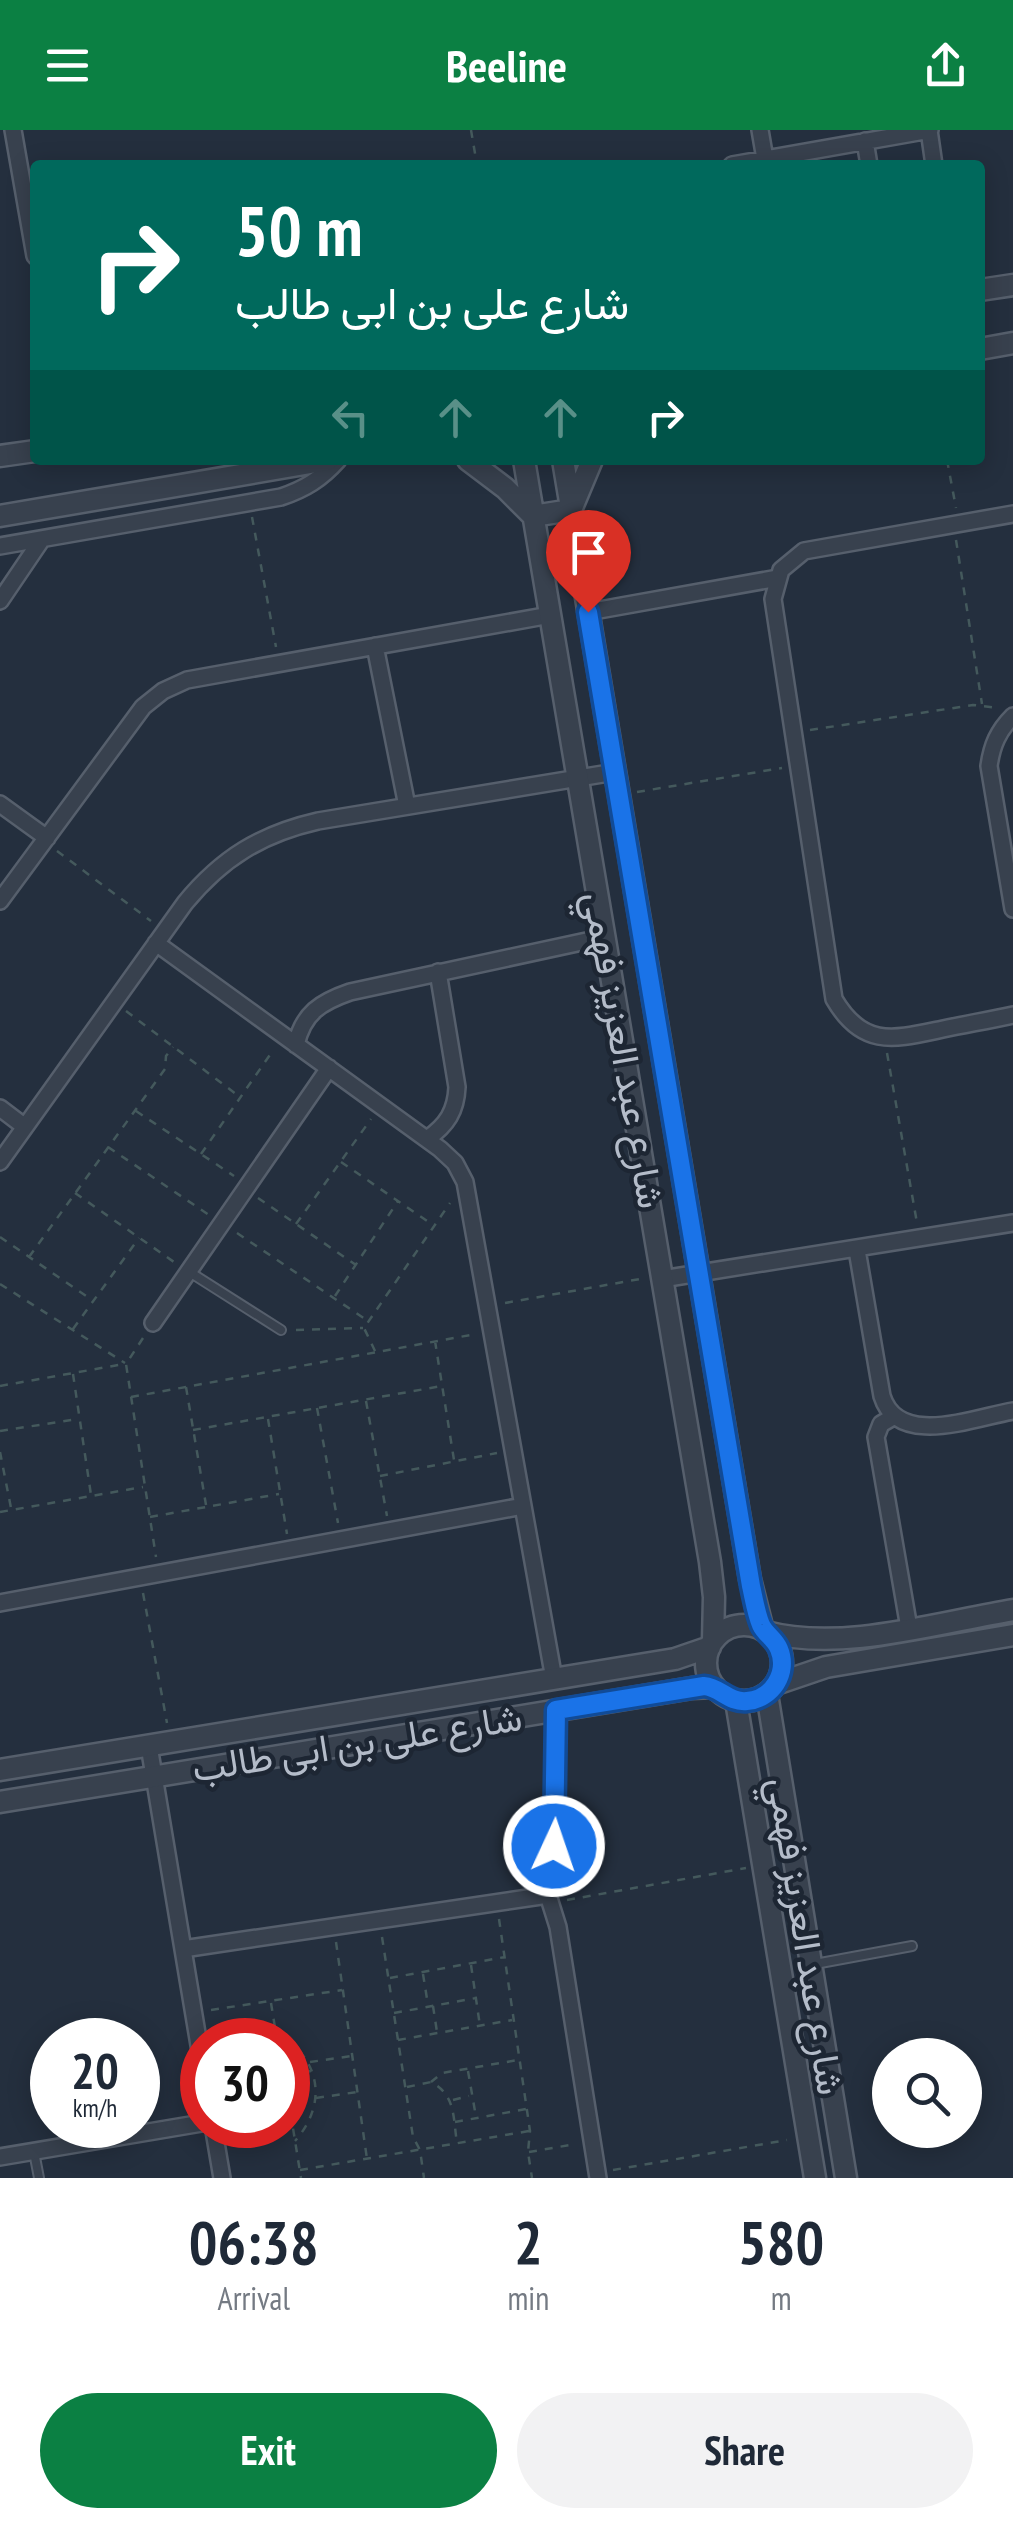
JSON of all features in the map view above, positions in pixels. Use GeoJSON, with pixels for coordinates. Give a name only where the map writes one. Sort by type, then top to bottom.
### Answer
{"type":"FeatureCollection","features":[{"type":"Feature","properties":{"kind":"street"},"geometry":{"type":"LineString","coordinates":[[13,130],[30,227]]}},
{"type":"Feature","properties":{"kind":"street"},"geometry":{"type":"LineString","coordinates":[[760,130],[766,159]]}},
{"type":"Feature","properties":{"kind":"street"},"geometry":{"type":"LineString","coordinates":[[760,160],[929,130],[933,160]]}},
{"type":"Feature","properties":{"kind":"street"},"geometry":{"type":"LineString","coordinates":[[865,142],[868,160]]}},
{"type":"Feature","properties":{"kind":"street"},"geometry":{"type":"LineString","coordinates":[[985,288],[1013,285]]}},
{"type":"Feature","properties":{"kind":"street"},"geometry":{"type":"LineString","coordinates":[[985,348],[1013,343]]}},
{"type":"Feature","properties":{"kind":"street"},"geometry":{"type":"LineString","coordinates":[[0,456],[30,451]]}},
{"type":"Feature","properties":{"kind":"street"},"geometry":{"type":"LineString","coordinates":[[0,516],[299,465]]}},
{"type":"Feature","properties":{"kind":"street"},"geometry":{"type":"LineString","coordinates":[[0,546],[304,489],[334,465]]}},
{"type":"Feature","properties":{"kind":"street"},"geometry":{"type":"LineString","coordinates":[[475,465],[533,516],[571,510],[590,465]]}},
{"type":"Feature","properties":{"kind":"street","name":"شارع عبد العزيز فهمي"},"geometry":{"type":"LineString","coordinates":[[525,465],[713,1583],[712,1644]]}},
{"type":"Feature","properties":{"kind":"street","name":"شارع عبد العزيز فهمي"},"geometry":{"type":"LineString","coordinates":[[564,465],[750,1580],[764,1631]]}},
{"type":"Feature","properties":{"kind":"street"},"geometry":{"type":"LineString","coordinates":[[1013,514],[804,551],[792,558],[778,578],[774,599],[834,999],[854,1025],[894,1040],[1013,1015]]}},
{"type":"Feature","properties":{"kind":"street"},"geometry":{"type":"LineString","coordinates":[[0,602],[42,538]]}},
{"type":"Feature","properties":{"kind":"street"},"geometry":{"type":"LineString","coordinates":[[588,612],[778,578]]}},
{"type":"Feature","properties":{"kind":"street"},"geometry":{"type":"LineString","coordinates":[[0,901],[143,708],[163,690],[187,680],[550,615]]}},
{"type":"Feature","properties":{"kind":"street"},"geometry":{"type":"LineString","coordinates":[[375,646],[407,806]]}},
{"type":"Feature","properties":{"kind":"street"},"geometry":{"type":"LineString","coordinates":[[1013,716],[1000,730],[988,766],[1013,909]]}},
{"type":"Feature","properties":{"kind":"street"},"geometry":{"type":"LineString","coordinates":[[0,1162],[160,937],[205,878],[230,857],[286,828],[615,772]]}},
{"type":"Feature","properties":{"kind":"street"},"geometry":{"type":"LineString","coordinates":[[0,804],[46,840]]}},
{"type":"Feature","properties":{"kind":"street"},"geometry":{"type":"LineString","coordinates":[[160,937],[455,1163],[465,1182],[554,1679]]}},
{"type":"Feature","properties":{"kind":"street"},"geometry":{"type":"LineString","coordinates":[[290,1040],[320,1004],[350,992],[604,937]]}},
{"type":"Feature","properties":{"kind":"street"},"geometry":{"type":"LineString","coordinates":[[427,1139],[450,1118],[456,1102],[457,1086],[438,972]]}},
{"type":"Feature","properties":{"kind":"street"},"geometry":{"type":"LineString","coordinates":[[153,1323],[329,1068]]}},
{"type":"Feature","properties":{"kind":"street"},"geometry":{"type":"LineString","coordinates":[[0,1108],[25,1127]]}},
{"type":"Feature","properties":{"kind":"street"},"geometry":{"type":"LineString","coordinates":[[662,1278],[1013,1223]]}},
{"type":"Feature","properties":{"kind":"street"},"geometry":{"type":"LineString","coordinates":[[857,1250],[882,1396],[892,1416],[902,1424],[925,1427],[1013,1411]]}},
{"type":"Feature","properties":{"kind":"street"},"geometry":{"type":"LineString","coordinates":[[892,1416],[881,1424],[876,1437],[909,1628]]}},
{"type":"Feature","properties":{"kind":"street"},"geometry":{"type":"LineString","coordinates":[[0,1603],[523,1506]]}},
{"type":"Feature","properties":{"kind":"street"},"geometry":{"type":"LineString","coordinates":[[713,1583],[732,1586],[750,1580]]}},
{"type":"Feature","properties":{"kind":"street"},"geometry":{"type":"LineString","coordinates":[[1013,1610],[837,1640],[797,1639],[736,1626],[712,1644],[706,1664],[714,1687],[736,1700],[752,1701],[771,1689],[840,1664],[1013,1635]]}},
{"type":"Feature","properties":{"kind":"street"},"geometry":{"type":"LineString","coordinates":[[764,1631],[782,1656],[782,1666],[771,1689]]}},
{"type":"Feature","properties":{"kind":"street"},"geometry":{"type":"LineString","coordinates":[[837,1640],[835,1656],[840,1664]]}},
{"type":"Feature","properties":{"kind":"street","name":"شارع على بن ابى طالب"},"geometry":{"type":"LineString","coordinates":[[0,1770],[659,1662],[689,1656],[712,1644]]}},
{"type":"Feature","properties":{"kind":"street"},"geometry":{"type":"LineString","coordinates":[[659,1662],[668,1676],[666,1692]]}},
{"type":"Feature","properties":{"kind":"street","name":"شارع على بن ابى طالب"},"geometry":{"type":"LineString","coordinates":[[0,1802],[714,1687]]}},
{"type":"Feature","properties":{"kind":"street","name":"شارع عبد العزيز فهمي"},"geometry":{"type":"LineString","coordinates":[[771,1689],[773,1733],[846,2178]]}},
{"type":"Feature","properties":{"kind":"street","name":"شارع عبد العزيز فهمي"},"geometry":{"type":"LineString","coordinates":[[736,1700],[815,2178]]}},
{"type":"Feature","properties":{"kind":"street"},"geometry":{"type":"LineString","coordinates":[[556,1710],[557,1796],[550,1899],[598,2176]]}},
{"type":"Feature","properties":{"kind":"street"},"geometry":{"type":"LineString","coordinates":[[742,1738],[756,1730],[773,1733]]}},
{"type":"Feature","properties":{"kind":"street"},"geometry":{"type":"LineString","coordinates":[[149,1746],[195,2018]]}},
{"type":"Feature","properties":{"kind":"street"},"geometry":{"type":"LineString","coordinates":[[183,1950],[497,1903],[550,1899]]}},
{"type":"Feature","properties":{"kind":"street"},"geometry":{"type":"LineString","coordinates":[[0,2158],[180,2127]]}},
{"type":"Feature","properties":{"kind":"street"},"geometry":{"type":"LineString","coordinates":[[217,2148],[222,2178]]}},
{"type":"Feature","properties":{"kind":"lane"},"geometry":{"type":"LineString","coordinates":[[188,1271],[280,1330]]}},
{"type":"Feature","properties":{"kind":"lane"},"geometry":{"type":"LineString","coordinates":[[810,1964],[912,1946]]}},
{"type":"Feature","properties":{"kind":"lane"},"geometry":{"type":"LineString","coordinates":[[34,2152],[39,2178]]}},
{"type":"Feature","properties":{"kind":"path"},"geometry":{"type":"LineString","coordinates":[[471,130],[476,160]]}},
{"type":"Feature","properties":{"kind":"path"},"geometry":{"type":"LineString","coordinates":[[948,465],[982,704]]}},
{"type":"Feature","properties":{"kind":"path"},"geometry":{"type":"LineString","coordinates":[[249,502],[279,663]]}},
{"type":"Feature","properties":{"kind":"path"},"geometry":{"type":"LineString","coordinates":[[794,732],[982,704],[1001,708],[1013,716]]}},
{"type":"Feature","properties":{"kind":"path"},"geometry":{"type":"LineString","coordinates":[[619,795],[799,766]]}},
{"type":"Feature","properties":{"kind":"path"},"geometry":{"type":"LineString","coordinates":[[46,840],[160,937]]}},
{"type":"Feature","properties":{"kind":"path"},"geometry":{"type":"LineString","coordinates":[[114,1002],[240,1098]]}},
{"type":"Feature","properties":{"kind":"path"},"geometry":{"type":"LineString","coordinates":[[884,1038],[920,1239]]}},
{"type":"Feature","properties":{"kind":"path"},"geometry":{"type":"LineString","coordinates":[[201,1154],[240,1098],[290,1040]]}},
{"type":"Feature","properties":{"kind":"path"},"geometry":{"type":"LineString","coordinates":[[29,1257],[165,1068],[166,1056],[173,1047]]}},
{"type":"Feature","properties":{"kind":"path"},"geometry":{"type":"LineString","coordinates":[[296,1224],[380,1106]]}},
{"type":"Feature","properties":{"kind":"path"},"geometry":{"type":"LineString","coordinates":[[135,1110],[356,1265]]}},
{"type":"Feature","properties":{"kind":"path"},"geometry":{"type":"LineString","coordinates":[[108,1147],[368,1321]]}},
{"type":"Feature","properties":{"kind":"path"},"geometry":{"type":"LineString","coordinates":[[341,1162],[434,1226]]}},
{"type":"Feature","properties":{"kind":"path"},"geometry":{"type":"LineString","coordinates":[[364,1328],[465,1182]]}},
{"type":"Feature","properties":{"kind":"path"},"geometry":{"type":"LineString","coordinates":[[75,1192],[188,1271]]}},
{"type":"Feature","properties":{"kind":"path"},"geometry":{"type":"LineString","coordinates":[[334,1298],[398,1201]]}},
{"type":"Feature","properties":{"kind":"path"},"geometry":{"type":"LineString","coordinates":[[0,1237],[93,1301]]}},
{"type":"Feature","properties":{"kind":"path"},"geometry":{"type":"LineString","coordinates":[[72,1330],[139,1237]]}},
{"type":"Feature","properties":{"kind":"path"},"geometry":{"type":"LineString","coordinates":[[487,1306],[662,1278]]}},
{"type":"Feature","properties":{"kind":"path"},"geometry":{"type":"LineString","coordinates":[[0,1284],[126,1364]]}},
{"type":"Feature","properties":{"kind":"path"},"geometry":{"type":"LineString","coordinates":[[153,1323],[126,1364],[158,1573]]}},
{"type":"Feature","properties":{"kind":"path"},"geometry":{"type":"LineString","coordinates":[[280,1330],[364,1328]]}},
{"type":"Feature","properties":{"kind":"path"},"geometry":{"type":"LineString","coordinates":[[364,1328],[376,1352]]}},
{"type":"Feature","properties":{"kind":"path"},"geometry":{"type":"LineString","coordinates":[[131,1397],[492,1331]]}},
{"type":"Feature","properties":{"kind":"path"},"geometry":{"type":"LineString","coordinates":[[435,1341],[454,1462]]}},
{"type":"Feature","properties":{"kind":"path"},"geometry":{"type":"LineString","coordinates":[[0,1386],[126,1364]]}},
{"type":"Feature","properties":{"kind":"path"},"geometry":{"type":"LineString","coordinates":[[72,1373],[91,1496]]}},
{"type":"Feature","properties":{"kind":"path"},"geometry":{"type":"LineString","coordinates":[[193,1430],[442,1386]]}},
{"type":"Feature","properties":{"kind":"path"},"geometry":{"type":"LineString","coordinates":[[186,1387],[206,1507]]}},
{"type":"Feature","properties":{"kind":"path"},"geometry":{"type":"LineString","coordinates":[[366,1400],[390,1530]]}},
{"type":"Feature","properties":{"kind":"path"},"geometry":{"type":"LineString","coordinates":[[317,1408],[341,1540]]}},
{"type":"Feature","properties":{"kind":"path"},"geometry":{"type":"LineString","coordinates":[[268,1417],[290,1549]]}},
{"type":"Feature","properties":{"kind":"path"},"geometry":{"type":"LineString","coordinates":[[0,1432],[79,1419]]}},
{"type":"Feature","properties":{"kind":"path"},"geometry":{"type":"LineString","coordinates":[[380,1476],[513,1450]]}},
{"type":"Feature","properties":{"kind":"path"},"geometry":{"type":"LineString","coordinates":[[0,1452],[11,1510]]}},
{"type":"Feature","properties":{"kind":"path"},"geometry":{"type":"LineString","coordinates":[[0,1512],[145,1487]]}},
{"type":"Feature","properties":{"kind":"path"},"geometry":{"type":"LineString","coordinates":[[150,1517],[280,1494]]}},
{"type":"Feature","properties":{"kind":"path"},"geometry":{"type":"LineString","coordinates":[[140,1576],[171,1742]]}},
{"type":"Feature","properties":{"kind":"path"},"geometry":{"type":"LineString","coordinates":[[550,1899],[762,1866]]}},
{"type":"Feature","properties":{"kind":"path"},"geometry":{"type":"LineString","coordinates":[[497,1903],[530,2131],[532,2178]]}},
{"type":"Feature","properties":{"kind":"path"},"geometry":{"type":"LineString","coordinates":[[380,1920],[413,2137],[420,2150],[424,2178]]}},
{"type":"Feature","properties":{"kind":"path"},"geometry":{"type":"LineString","coordinates":[[334,1927],[367,2159]]}},
{"type":"Feature","properties":{"kind":"path"},"geometry":{"type":"LineString","coordinates":[[388,1978],[505,1957]]}},
{"type":"Feature","properties":{"kind":"path"},"geometry":{"type":"LineString","coordinates":[[470,1963],[480,2026]]}},
{"type":"Feature","properties":{"kind":"path"},"geometry":{"type":"LineString","coordinates":[[422,1972],[437,2033]]}},
{"type":"Feature","properties":{"kind":"path"},"geometry":{"type":"LineString","coordinates":[[194,2013],[344,1990]]}},
{"type":"Feature","properties":{"kind":"path"},"geometry":{"type":"LineString","coordinates":[[394,2013],[476,1998]]}},
{"type":"Feature","properties":{"kind":"path"},"geometry":{"type":"LineString","coordinates":[[270,2001],[273,2018]]}},
{"type":"Feature","properties":{"kind":"path"},"geometry":{"type":"LineString","coordinates":[[398,2040],[514,2019]]}},
{"type":"Feature","properties":{"kind":"path"},"geometry":{"type":"LineString","coordinates":[[310,2062],[353,2056]]}},
{"type":"Feature","properties":{"kind":"path"},"geometry":{"type":"LineString","coordinates":[[405,2087],[431,2082],[442,2073],[520,2059]]}},
{"type":"Feature","properties":{"kind":"path"},"geometry":{"type":"LineString","coordinates":[[310,2064],[316,2098],[310,2117]]}},
{"type":"Feature","properties":{"kind":"path"},"geometry":{"type":"LineString","coordinates":[[468,2068],[476,2118]]}},
{"type":"Feature","properties":{"kind":"path"},"geometry":{"type":"LineString","coordinates":[[431,2082],[451,2100],[456,2143]]}},
{"type":"Feature","properties":{"kind":"path"},"geometry":{"type":"LineString","coordinates":[[316,2098],[358,2092]]}},
{"type":"Feature","properties":{"kind":"path"},"geometry":{"type":"LineString","coordinates":[[451,2100],[472,2096]]}},
{"type":"Feature","properties":{"kind":"path"},"geometry":{"type":"LineString","coordinates":[[454,2122],[527,2109]]}},
{"type":"Feature","properties":{"kind":"path"},"geometry":{"type":"LineString","coordinates":[[300,2170],[530,2131]]}},
{"type":"Feature","properties":{"kind":"path"},"geometry":{"type":"LineString","coordinates":[[598,2176],[808,2137]]}},
{"type":"Feature","properties":{"kind":"path"},"geometry":{"type":"LineString","coordinates":[[528,2152],[592,2141]]}},
{"type":"Feature","properties":{"kind":"path"},"geometry":{"type":"LineString","coordinates":[[296,2148],[301,2178]]}},
{"type":"Feature","properties":{"kind":"route"},"geometry":{"type":"LineString","coordinates":[[554,1846],[556,1710],[704,1686],[714,1687],[728,1698],[752,1701],[772,1690],[782,1666],[778,1647],[763,1630],[751,1586],[588,612]]}}]}
